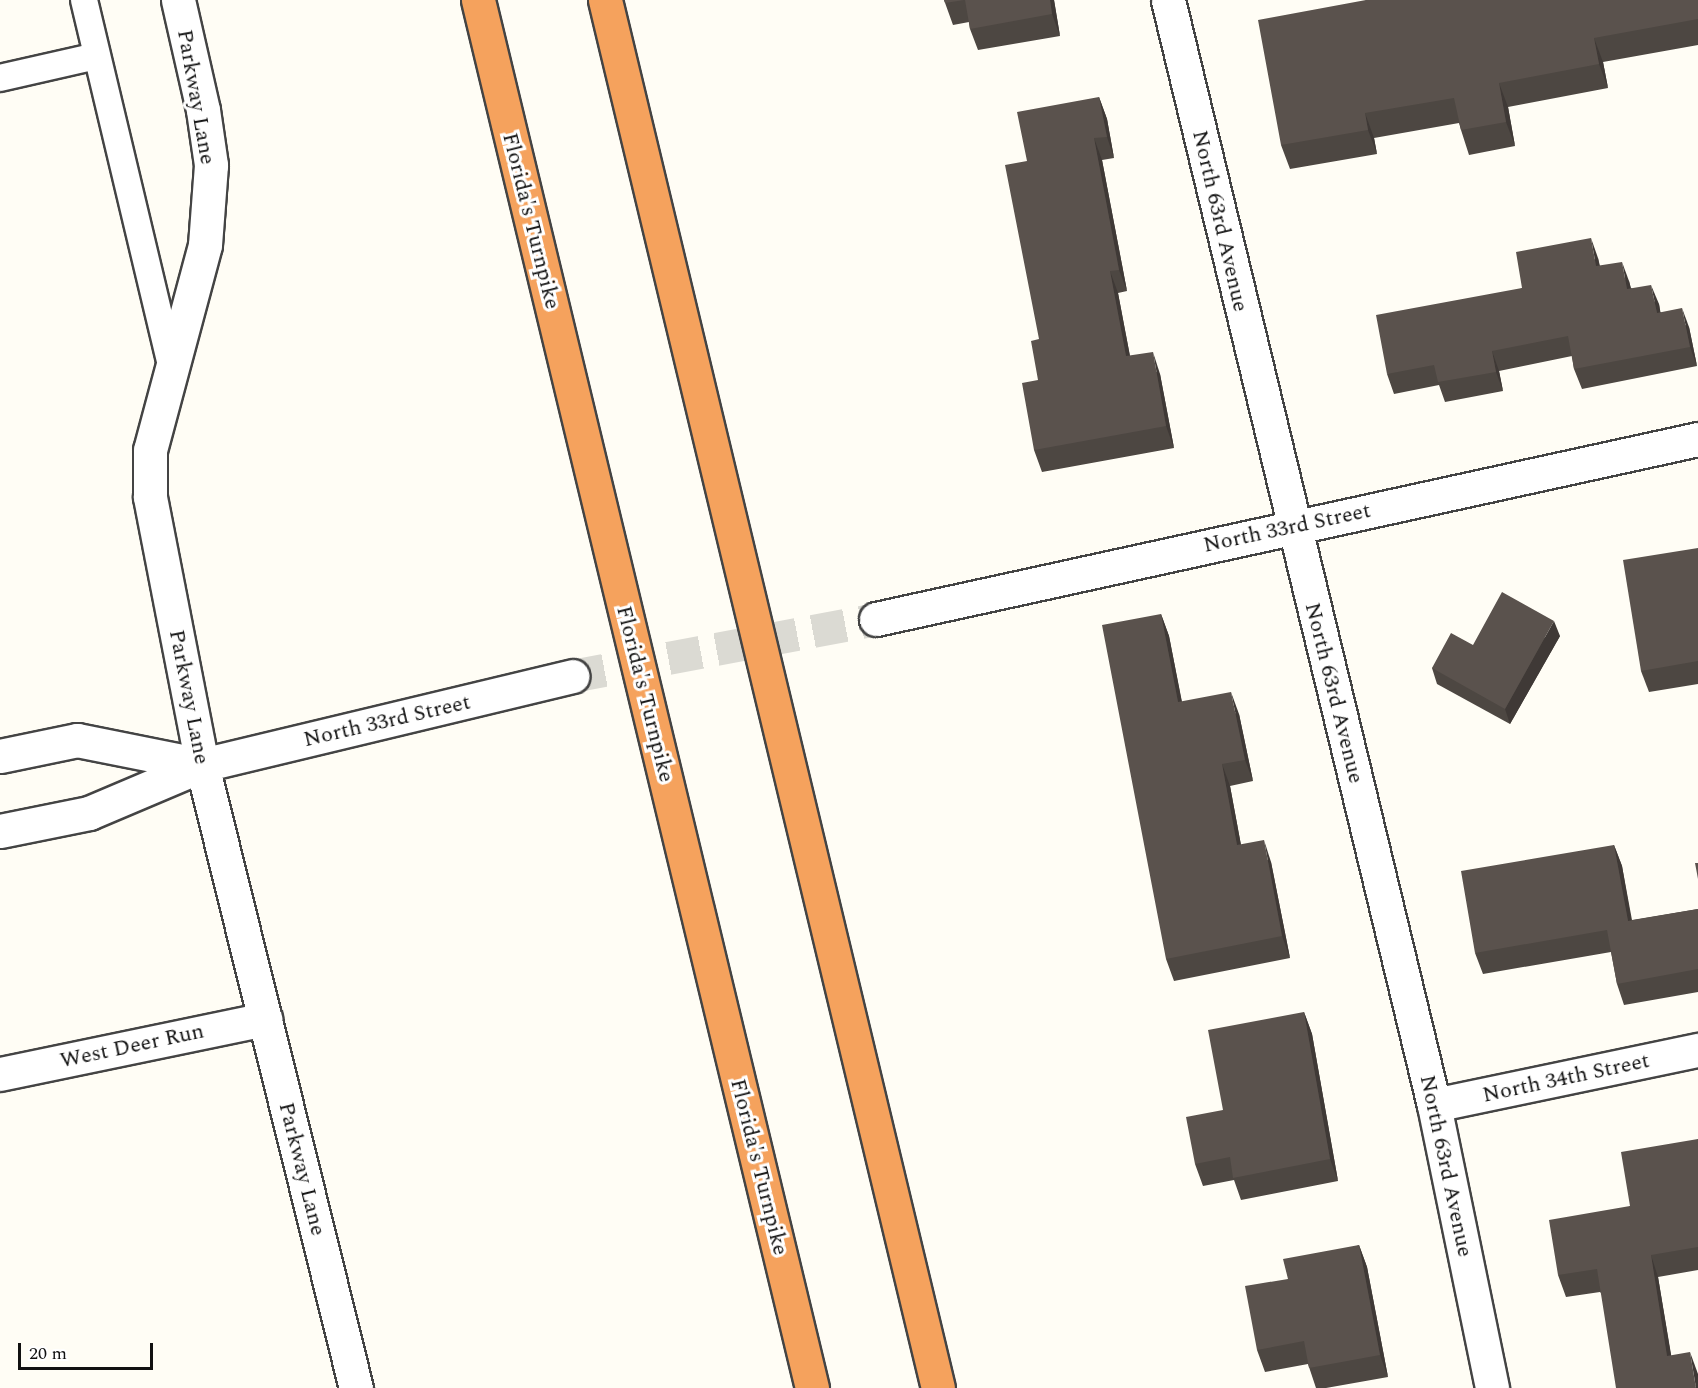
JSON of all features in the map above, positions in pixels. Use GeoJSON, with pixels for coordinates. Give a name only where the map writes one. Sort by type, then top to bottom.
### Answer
{"type":"FeatureCollection","features":[{"type":"Feature","properties":{"kind":"highway","name":"Florida's Turnpike"},"geometry":{"type":"LineString","coordinates":[[478,0],[812,1388]]}},
{"type":"Feature","properties":{"kind":"highway"},"geometry":{"type":"LineString","coordinates":[[605,0],[938,1388]]}},
{"type":"Feature","properties":{"kind":"street","name":"Parkway Lane"},"geometry":{"type":"LineString","coordinates":[[178,0],[203,110],[211,165],[204,245],[150,450],[150,497],[202,765],[356,1388]]}},
{"type":"Feature","properties":{"kind":"street","name":"North 63rd Avenue"},"geometry":{"type":"LineString","coordinates":[[1168,0],[1293,527],[1434,1105],[1492,1388]]}},
{"type":"Feature","properties":{"kind":"street","name":"North 33rd Street"},"geometry":{"type":"LineString","coordinates":[[876,619],[1698,438]]}},
{"type":"Feature","properties":{"kind":"street","name":"North 33rd Street"},"geometry":{"type":"LineString","coordinates":[[0,831],[89,813],[202,765],[572,676]]}},
{"type":"Feature","properties":{"kind":"street"},"geometry":{"type":"LineString","coordinates":[[0,756],[77,740],[202,765]]}},
{"type":"Feature","properties":{"kind":"street","name":"West Deer Run"},"geometry":{"type":"LineString","coordinates":[[0,1074],[265,1018]]}},
{"type":"Feature","properties":{"kind":"street","name":"North 34th Street"},"geometry":{"type":"LineString","coordinates":[[1434,1105],[1698,1050]]}},
{"type":"Feature","properties":{"kind":"lane"},"geometry":{"type":"LineString","coordinates":[[84,0],[172,369]]}},
{"type":"Feature","properties":{"kind":"lane"},"geometry":{"type":"LineString","coordinates":[[0,78],[97,56]]}},
{"type":"Feature","properties":{"kind":"building"},"geometry":{"type":"Polygon","coordinates":[[[944,0],[964,0],[945,3],[944,0]]]}},
{"type":"Feature","properties":{"kind":"building"},"geometry":{"type":"Polygon","coordinates":[[[965,0],[1050,0],[1052,14],[970,29],[965,0]]]}},
{"type":"Feature","properties":{"kind":"building"},"geometry":{"type":"Polygon","coordinates":[[[1366,0],[1698,0],[1698,19],[1594,38],[1599,64],[1499,83],[1506,122],[1461,130],[1454,98],[1365,113],[1368,130],[1281,145],[1258,20],[1366,0]]]}},
{"type":"Feature","properties":{"kind":"building"},"geometry":{"type":"Polygon","coordinates":[[[1099,97],[1107,137],[1094,138],[1119,270],[1110,271],[1126,356],[1153,352],[1166,426],[1034,450],[1022,383],[1038,380],[1031,341],[1039,339],[1005,165],[1027,161],[1017,112],[1099,97]]]}},
{"type":"Feature","properties":{"kind":"building"},"geometry":{"type":"Polygon","coordinates":[[[1591,238],[1596,266],[1622,262],[1627,289],[1651,285],[1657,313],[1682,308],[1690,347],[1574,369],[1568,336],[1492,351],[1496,372],[1438,382],[1434,365],[1387,374],[1376,315],[1522,288],[1516,252],[1591,238]]]}},
{"type":"Feature","properties":{"kind":"building"},"geometry":{"type":"Polygon","coordinates":[[[1698,548],[1698,661],[1641,671],[1623,560],[1698,548]]]}},
{"type":"Feature","properties":{"kind":"building"},"geometry":{"type":"Polygon","coordinates":[[[1502,592],[1554,621],[1505,709],[1432,668],[1451,633],[1473,645],[1502,592]]]}},
{"type":"Feature","properties":{"kind":"building"},"geometry":{"type":"Polygon","coordinates":[[[1161,614],[1178,702],[1231,692],[1245,760],[1222,764],[1237,845],[1264,840],[1282,936],[1166,959],[1102,625],[1161,614]]]}},
{"type":"Feature","properties":{"kind":"building"},"geometry":{"type":"Polygon","coordinates":[[[1614,845],[1628,921],[1698,909],[1698,969],[1617,984],[1607,930],[1475,953],[1461,871],[1614,845]]]}},
{"type":"Feature","properties":{"kind":"building"},"geometry":{"type":"Polygon","coordinates":[[[1695,863],[1698,863],[1698,879],[1695,863]]]}},
{"type":"Feature","properties":{"kind":"building"},"geometry":{"type":"Polygon","coordinates":[[[1304,1012],[1330,1159],[1233,1178],[1230,1157],[1195,1164],[1186,1117],[1223,1110],[1208,1030],[1304,1012]]]}},
{"type":"Feature","properties":{"kind":"building"},"geometry":{"type":"Polygon","coordinates":[[[1698,1139],[1698,1247],[1651,1255],[1667,1356],[1690,1352],[1696,1388],[1616,1388],[1597,1269],[1558,1275],[1549,1220],[1630,1206],[1621,1152],[1698,1139]]]}},
{"type":"Feature","properties":{"kind":"building"},"geometry":{"type":"Polygon","coordinates":[[[1359,1245],[1380,1355],[1309,1368],[1304,1341],[1257,1350],[1245,1286],[1288,1279],[1283,1259],[1359,1245]]]}},
{"type":"Feature","properties":{"kind":"tunnel"},"geometry":{"type":"LineString","coordinates":[[572,676],[876,619]]}}]}
